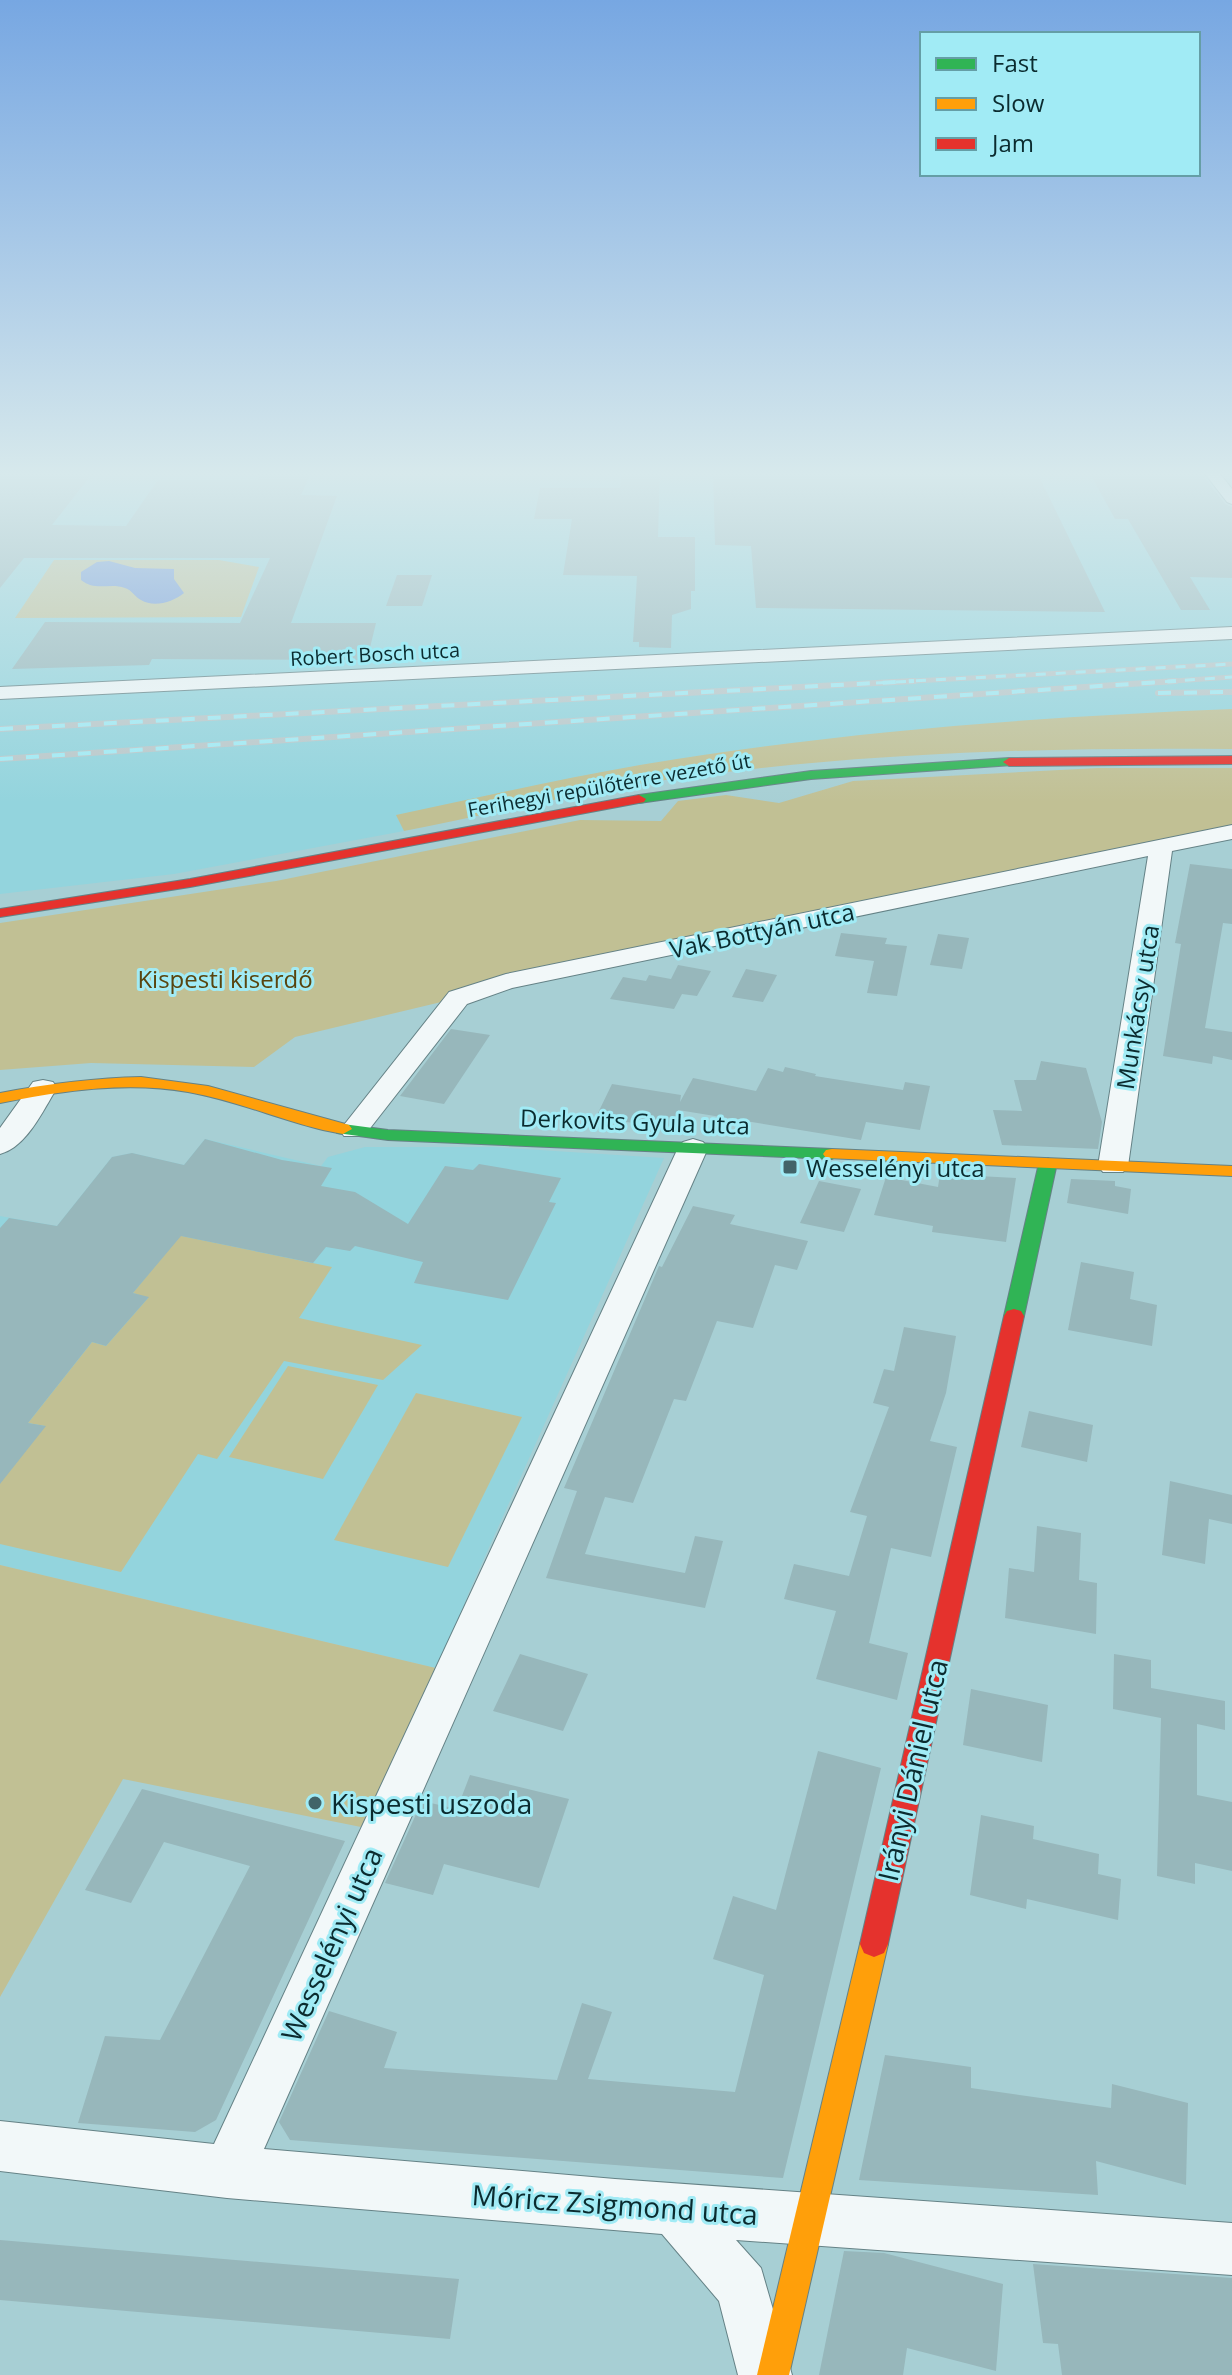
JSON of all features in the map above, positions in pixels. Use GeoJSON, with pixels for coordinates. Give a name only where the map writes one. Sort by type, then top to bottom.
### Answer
{"type":"FeatureCollection","features":[{"type":"Feature","properties":{"kind":"street","name":"Robert Bosch utca"},"geometry":{"type":"LineString","coordinates":[[0,693],[1232,633]]}},
{"type":"Feature","properties":{"kind":"street","name":"Ferihegyi repülőtérre vezető út"},"geometry":{"type":"LineString","coordinates":[[0,913],[214,880],[655,796],[751,782],[876,770],[1042,761],[1232,760]]}},
{"type":"Feature","properties":{"kind":"street","name":"Vak Bottyán utca"},"geometry":{"type":"LineString","coordinates":[[354,1130],[458,998],[506,982],[1232,832]]}},
{"type":"Feature","properties":{"kind":"street","name":"Munkácsy utca"},"geometry":{"type":"LineString","coordinates":[[1113,1166],[1161,848]]}},
{"type":"Feature","properties":{"kind":"street","name":"Derkovits Gyula utca"},"geometry":{"type":"LineString","coordinates":[[43,1088],[137,1081],[191,1087],[311,1124],[354,1130],[1232,1171]]}},
{"type":"Feature","properties":{"kind":"street"},"geometry":{"type":"LineString","coordinates":[[0,1098],[43,1088]]}},
{"type":"Feature","properties":{"kind":"street"},"geometry":{"type":"LineString","coordinates":[[0,1145],[18,1126],[43,1088]]}},
{"type":"Feature","properties":{"kind":"street","name":"Wesselényi utca"},"geometry":{"type":"LineString","coordinates":[[227,2173],[693,1148]]}},
{"type":"Feature","properties":{"kind":"street","name":"Irányi Dániel utca"},"geometry":{"type":"LineString","coordinates":[[773,2375],[812,2219],[1048,1163]]}},
{"type":"Feature","properties":{"kind":"street","name":"Móricz Zsigmond utca"},"geometry":{"type":"LineString","coordinates":[[0,2146],[227,2173],[675,2210],[1232,2249]]}},
{"type":"Feature","properties":{"kind":"street"},"geometry":{"type":"LineString","coordinates":[[675,2210],[742,2287],[765,2375]]}},
{"type":"Feature","properties":{"kind":"shaded area"},"geometry":{"type":"Polygon","coordinates":[[[0,581],[1232,581],[1232,709],[977,725],[641,765],[397,815],[404,831],[174,874],[0,894],[0,581]]]}},
{"type":"Feature","properties":{"kind":"shaded area"},"geometry":{"type":"Polygon","coordinates":[[[205,1139],[321,1166],[328,1157],[365,1147],[494,1147],[664,1158],[469,1592],[440,1669],[0,1565],[0,1216],[57,1226],[112,1157],[132,1153],[184,1165],[205,1139]]]}},
{"type":"Feature","properties":{"kind":"green space"},"geometry":{"type":"Polygon","coordinates":[[[40,581],[254,581],[241,617],[15,618],[40,581]]]}},
{"type":"Feature","properties":{"kind":"green space"},"geometry":{"type":"Polygon","coordinates":[[[1232,709],[1232,749],[1019,751],[806,763],[665,780],[404,831],[396,815],[610,770],[787,743],[1084,716],[1232,709]]]}},
{"type":"Feature","properties":{"kind":"green space","name":"Kispesti kiserdő"},"geometry":{"type":"Polygon","coordinates":[[[1098,768],[1232,768],[1232,829],[458,998],[295,1037],[254,1067],[91,1063],[0,1070],[0,923],[276,881],[580,820],[661,821],[678,801],[726,795],[779,803],[853,781],[1098,768]]]}},
{"type":"Feature","properties":{"kind":"green space"},"geometry":{"type":"Polygon","coordinates":[[[167,1233],[332,1267],[299,1318],[422,1345],[383,1380],[284,1361],[217,1459],[198,1454],[121,1572],[0,1544],[0,1482],[45,1426],[28,1423],[92,1342],[106,1346],[148,1298],[133,1293],[163,1256],[167,1233]]]}},
{"type":"Feature","properties":{"kind":"green space"},"geometry":{"type":"Polygon","coordinates":[[[288,1366],[378,1385],[323,1479],[229,1457],[288,1366]]]}},
{"type":"Feature","properties":{"kind":"green space"},"geometry":{"type":"Polygon","coordinates":[[[416,1393],[522,1417],[448,1567],[334,1540],[416,1393]]]}},
{"type":"Feature","properties":{"kind":"green space","name":"Kispesti uszoda"},"geometry":{"type":"Polygon","coordinates":[[[0,1565],[440,1669],[371,1829],[123,1779],[0,1997],[0,1565]]]}},
{"type":"Feature","properties":{"kind":"water"},"geometry":{"type":"Polygon","coordinates":[[[82,581],[175,581],[184,593],[169,601],[152,604],[125,588],[82,581]]]}},
{"type":"Feature","properties":{"kind":"building"},"geometry":{"type":"Polygon","coordinates":[[[259,581],[306,581],[291,623],[376,623],[367,660],[152,659],[149,665],[12,669],[45,622],[240,623],[259,581]]]}},
{"type":"Feature","properties":{"kind":"building"},"geometry":{"type":"Polygon","coordinates":[[[395,581],[430,581],[422,606],[386,606],[395,581]]]}},
{"type":"Feature","properties":{"kind":"building"},"geometry":{"type":"Polygon","coordinates":[[[637,581],[695,581],[695,591],[691,591],[691,609],[672,615],[671,648],[639,647],[639,642],[633,642],[637,581]]]}},
{"type":"Feature","properties":{"kind":"building"},"geometry":{"type":"Polygon","coordinates":[[[754,581],[1090,581],[1105,612],[756,608],[754,581]]]}},
{"type":"Feature","properties":{"kind":"building"},"geometry":{"type":"Polygon","coordinates":[[[1164,581],[1192,581],[1210,610],[1181,610],[1164,581]]]}},
{"type":"Feature","properties":{"kind":"building"},"geometry":{"type":"Polygon","coordinates":[[[1190,864],[1232,869],[1232,924],[1223,923],[1205,1028],[1232,1032],[1232,1060],[1213,1056],[1212,1064],[1163,1056],[1181,944],[1175,943],[1190,864]]]}},
{"type":"Feature","properties":{"kind":"building"},"geometry":{"type":"Polygon","coordinates":[[[841,933],[887,938],[885,944],[907,946],[897,996],[867,993],[874,961],[835,956],[841,933]]]}},
{"type":"Feature","properties":{"kind":"building"},"geometry":{"type":"Polygon","coordinates":[[[938,934],[969,938],[962,969],[930,965],[938,934]]]}},
{"type":"Feature","properties":{"kind":"building"},"geometry":{"type":"Polygon","coordinates":[[[678,965],[711,971],[697,996],[682,994],[674,1009],[610,999],[623,977],[646,981],[649,975],[671,979],[678,965]]]}},
{"type":"Feature","properties":{"kind":"building"},"geometry":{"type":"Polygon","coordinates":[[[746,969],[777,975],[763,1002],[732,997],[746,969]]]}},
{"type":"Feature","properties":{"kind":"building"},"geometry":{"type":"Polygon","coordinates":[[[451,1029],[490,1035],[444,1104],[400,1096],[451,1029]]]}},
{"type":"Feature","properties":{"kind":"building"},"geometry":{"type":"Polygon","coordinates":[[[1041,1061],[1086,1068],[1102,1122],[1098,1149],[1002,1145],[993,1110],[1022,1111],[1014,1080],[1036,1080],[1041,1061]]]}},
{"type":"Feature","properties":{"kind":"building"},"geometry":{"type":"Polygon","coordinates":[[[785,1067],[815,1076],[903,1090],[905,1082],[930,1086],[920,1130],[866,1122],[861,1140],[678,1110],[675,1127],[635,1119],[633,1123],[596,1117],[612,1084],[681,1095],[680,1102],[693,1078],[756,1091],[768,1068],[783,1072],[785,1067]]]}},
{"type":"Feature","properties":{"kind":"building"},"geometry":{"type":"Polygon","coordinates":[[[205,1139],[282,1160],[332,1168],[321,1186],[355,1192],[408,1224],[445,1166],[473,1170],[479,1164],[561,1178],[549,1202],[556,1203],[508,1300],[414,1283],[423,1262],[355,1246],[350,1251],[326,1247],[313,1263],[181,1236],[133,1293],[149,1297],[106,1346],[92,1342],[28,1423],[46,1426],[0,1484],[0,1228],[9,1218],[57,1226],[112,1157],[132,1153],[184,1165],[205,1139]]]}},
{"type":"Feature","properties":{"kind":"building"},"geometry":{"type":"Polygon","coordinates":[[[940,1174],[1016,1178],[1006,1242],[932,1232],[933,1226],[874,1215],[886,1177],[938,1187],[940,1174]]]}},
{"type":"Feature","properties":{"kind":"building"},"geometry":{"type":"Polygon","coordinates":[[[1071,1179],[1115,1181],[1115,1186],[1131,1189],[1128,1214],[1067,1203],[1071,1179]]]}},
{"type":"Feature","properties":{"kind":"building"},"geometry":{"type":"Polygon","coordinates":[[[819,1181],[861,1189],[844,1232],[800,1223],[819,1181]]]}},
{"type":"Feature","properties":{"kind":"building"},"geometry":{"type":"Polygon","coordinates":[[[693,1206],[735,1215],[730,1224],[808,1241],[797,1270],[775,1265],[753,1328],[717,1321],[686,1401],[674,1399],[633,1503],[605,1497],[585,1554],[685,1573],[695,1536],[723,1541],[705,1608],[546,1578],[577,1491],[564,1488],[659,1266],[662,1267],[693,1206]]]}},
{"type":"Feature","properties":{"kind":"building"},"geometry":{"type":"Polygon","coordinates":[[[1081,1262],[1134,1272],[1130,1299],[1157,1305],[1152,1346],[1068,1330],[1081,1262]]]}},
{"type":"Feature","properties":{"kind":"building"},"geometry":{"type":"Polygon","coordinates":[[[904,1327],[956,1336],[946,1393],[930,1441],[957,1447],[931,1557],[891,1548],[869,1643],[908,1653],[897,1700],[816,1679],[836,1611],[784,1599],[794,1564],[849,1576],[867,1516],[850,1512],[889,1407],[873,1403],[884,1369],[894,1371],[904,1327]]]}},
{"type":"Feature","properties":{"kind":"building"},"geometry":{"type":"Polygon","coordinates":[[[1029,1411],[1093,1425],[1087,1462],[1021,1447],[1029,1411]]]}},
{"type":"Feature","properties":{"kind":"building"},"geometry":{"type":"Polygon","coordinates":[[[1170,1481],[1232,1495],[1232,1524],[1209,1519],[1205,1564],[1162,1555],[1170,1481]]]}},
{"type":"Feature","properties":{"kind":"building"},"geometry":{"type":"Polygon","coordinates":[[[1037,1526],[1081,1533],[1079,1580],[1097,1583],[1096,1634],[1005,1618],[1009,1568],[1034,1572],[1037,1526]]]}},
{"type":"Feature","properties":{"kind":"building"},"geometry":{"type":"Polygon","coordinates":[[[520,1654],[588,1674],[563,1731],[493,1711],[520,1654]]]}},
{"type":"Feature","properties":{"kind":"building"},"geometry":{"type":"Polygon","coordinates":[[[1114,1654],[1151,1660],[1151,1688],[1225,1701],[1225,1730],[1197,1724],[1197,1795],[1232,1802],[1232,1871],[1195,1863],[1195,1884],[1157,1876],[1161,1718],[1113,1709],[1114,1654]]]}},
{"type":"Feature","properties":{"kind":"building"},"geometry":{"type":"Polygon","coordinates":[[[971,1689],[1048,1705],[1042,1762],[963,1745],[971,1689]]]}},
{"type":"Feature","properties":{"kind":"building"},"geometry":{"type":"Polygon","coordinates":[[[818,1751],[881,1768],[783,2178],[290,2140],[279,2122],[329,2011],[397,2032],[384,2068],[557,2080],[582,2003],[612,2012],[588,2079],[735,2092],[764,1975],[713,1959],[733,1896],[776,1910],[818,1751]]]}},
{"type":"Feature","properties":{"kind":"building"},"geometry":{"type":"Polygon","coordinates":[[[470,1775],[569,1799],[539,1888],[444,1864],[433,1895],[385,1883],[422,1801],[457,1809],[470,1775]]]}},
{"type":"Feature","properties":{"kind":"building"},"geometry":{"type":"Polygon","coordinates":[[[142,1789],[345,1841],[216,2120],[195,2132],[78,2123],[105,2036],[160,2040],[250,1866],[164,1842],[131,1903],[85,1890],[142,1789]]]}},
{"type":"Feature","properties":{"kind":"building"},"geometry":{"type":"Polygon","coordinates":[[[981,1815],[1034,1826],[1033,1839],[1099,1854],[1098,1874],[1121,1879],[1118,1920],[1027,1899],[1026,1909],[970,1895],[981,1815]]]}},
{"type":"Feature","properties":{"kind":"building"},"geometry":{"type":"Polygon","coordinates":[[[885,2055],[971,2067],[971,2088],[1111,2108],[1112,2084],[1188,2103],[1186,2185],[1096,2161],[1098,2195],[859,2180],[885,2055]]]}},
{"type":"Feature","properties":{"kind":"building"},"geometry":{"type":"Polygon","coordinates":[[[0,2240],[459,2279],[450,2339],[0,2300],[0,2240]]]}},
{"type":"Feature","properties":{"kind":"building"},"geometry":{"type":"Polygon","coordinates":[[[844,2251],[884,2253],[1003,2284],[996,2371],[907,2348],[903,2375],[819,2375],[844,2251]]]}},
{"type":"Feature","properties":{"kind":"building"},"geometry":{"type":"Polygon","coordinates":[[[1033,2264],[1232,2278],[1232,2375],[1062,2375],[1058,2344],[1043,2343],[1033,2264]]]}},
{"type":"Feature","properties":{"kind":"railway"},"geometry":{"type":"LineString","coordinates":[[881,683],[1232,664]]}},
{"type":"Feature","properties":{"kind":"railway"},"geometry":{"type":"LineString","coordinates":[[1145,683],[1232,677]]}},
{"type":"Feature","properties":{"kind":"railway"},"geometry":{"type":"LineString","coordinates":[[881,683],[914,681]]}},
{"type":"Feature","properties":{"kind":"railway"},"geometry":{"type":"LineString","coordinates":[[0,759],[1176,681]]}},
{"type":"Feature","properties":{"kind":"railway"},"geometry":{"type":"LineString","coordinates":[[876,683],[881,683]]}},
{"type":"Feature","properties":{"kind":"railway"},"geometry":{"type":"LineString","coordinates":[[0,729],[881,683]]}},
{"type":"Feature","properties":{"kind":"railway"},"geometry":{"type":"LineString","coordinates":[[1158,693],[1232,692]]}},
{"type":"Feature","properties":{"kind":"traffic: fast"},"geometry":{"type":"LineString","coordinates":[[639,799],[811,775],[1009,762]]}},
{"type":"Feature","properties":{"kind":"traffic: fast"},"geometry":{"type":"LineString","coordinates":[[343,1129],[388,1135],[832,1154]]}},
{"type":"Feature","properties":{"kind":"traffic: fast"},"geometry":{"type":"LineString","coordinates":[[1014,1316],[1048,1163]]}},
{"type":"Feature","properties":{"kind":"traffic: slow"},"geometry":{"type":"LineString","coordinates":[[0,1098],[117,1082],[165,1084],[228,1096],[343,1129]]}},
{"type":"Feature","properties":{"kind":"traffic: slow"},"geometry":{"type":"LineString","coordinates":[[832,1154],[1232,1171]]}},
{"type":"Feature","properties":{"kind":"traffic: slow"},"geometry":{"type":"LineString","coordinates":[[773,2375],[874,1944]]}},
{"type":"Feature","properties":{"kind":"traffic: jam"},"geometry":{"type":"LineString","coordinates":[[1009,762],[1232,760]]}},
{"type":"Feature","properties":{"kind":"traffic: jam"},"geometry":{"type":"LineString","coordinates":[[0,913],[190,883],[639,799]]}},
{"type":"Feature","properties":{"kind":"traffic: jam"},"geometry":{"type":"LineString","coordinates":[[874,1944],[1014,1316]]}},
{"type":"Feature","properties":{"kind":"place","name":"Wesselényi utca"},"geometry":{"type":"Point","coordinates":[790,1167]}},
{"type":"Feature","properties":{"kind":"place","name":"Kispesti uszoda"},"geometry":{"type":"Point","coordinates":[315,1803]}}]}
